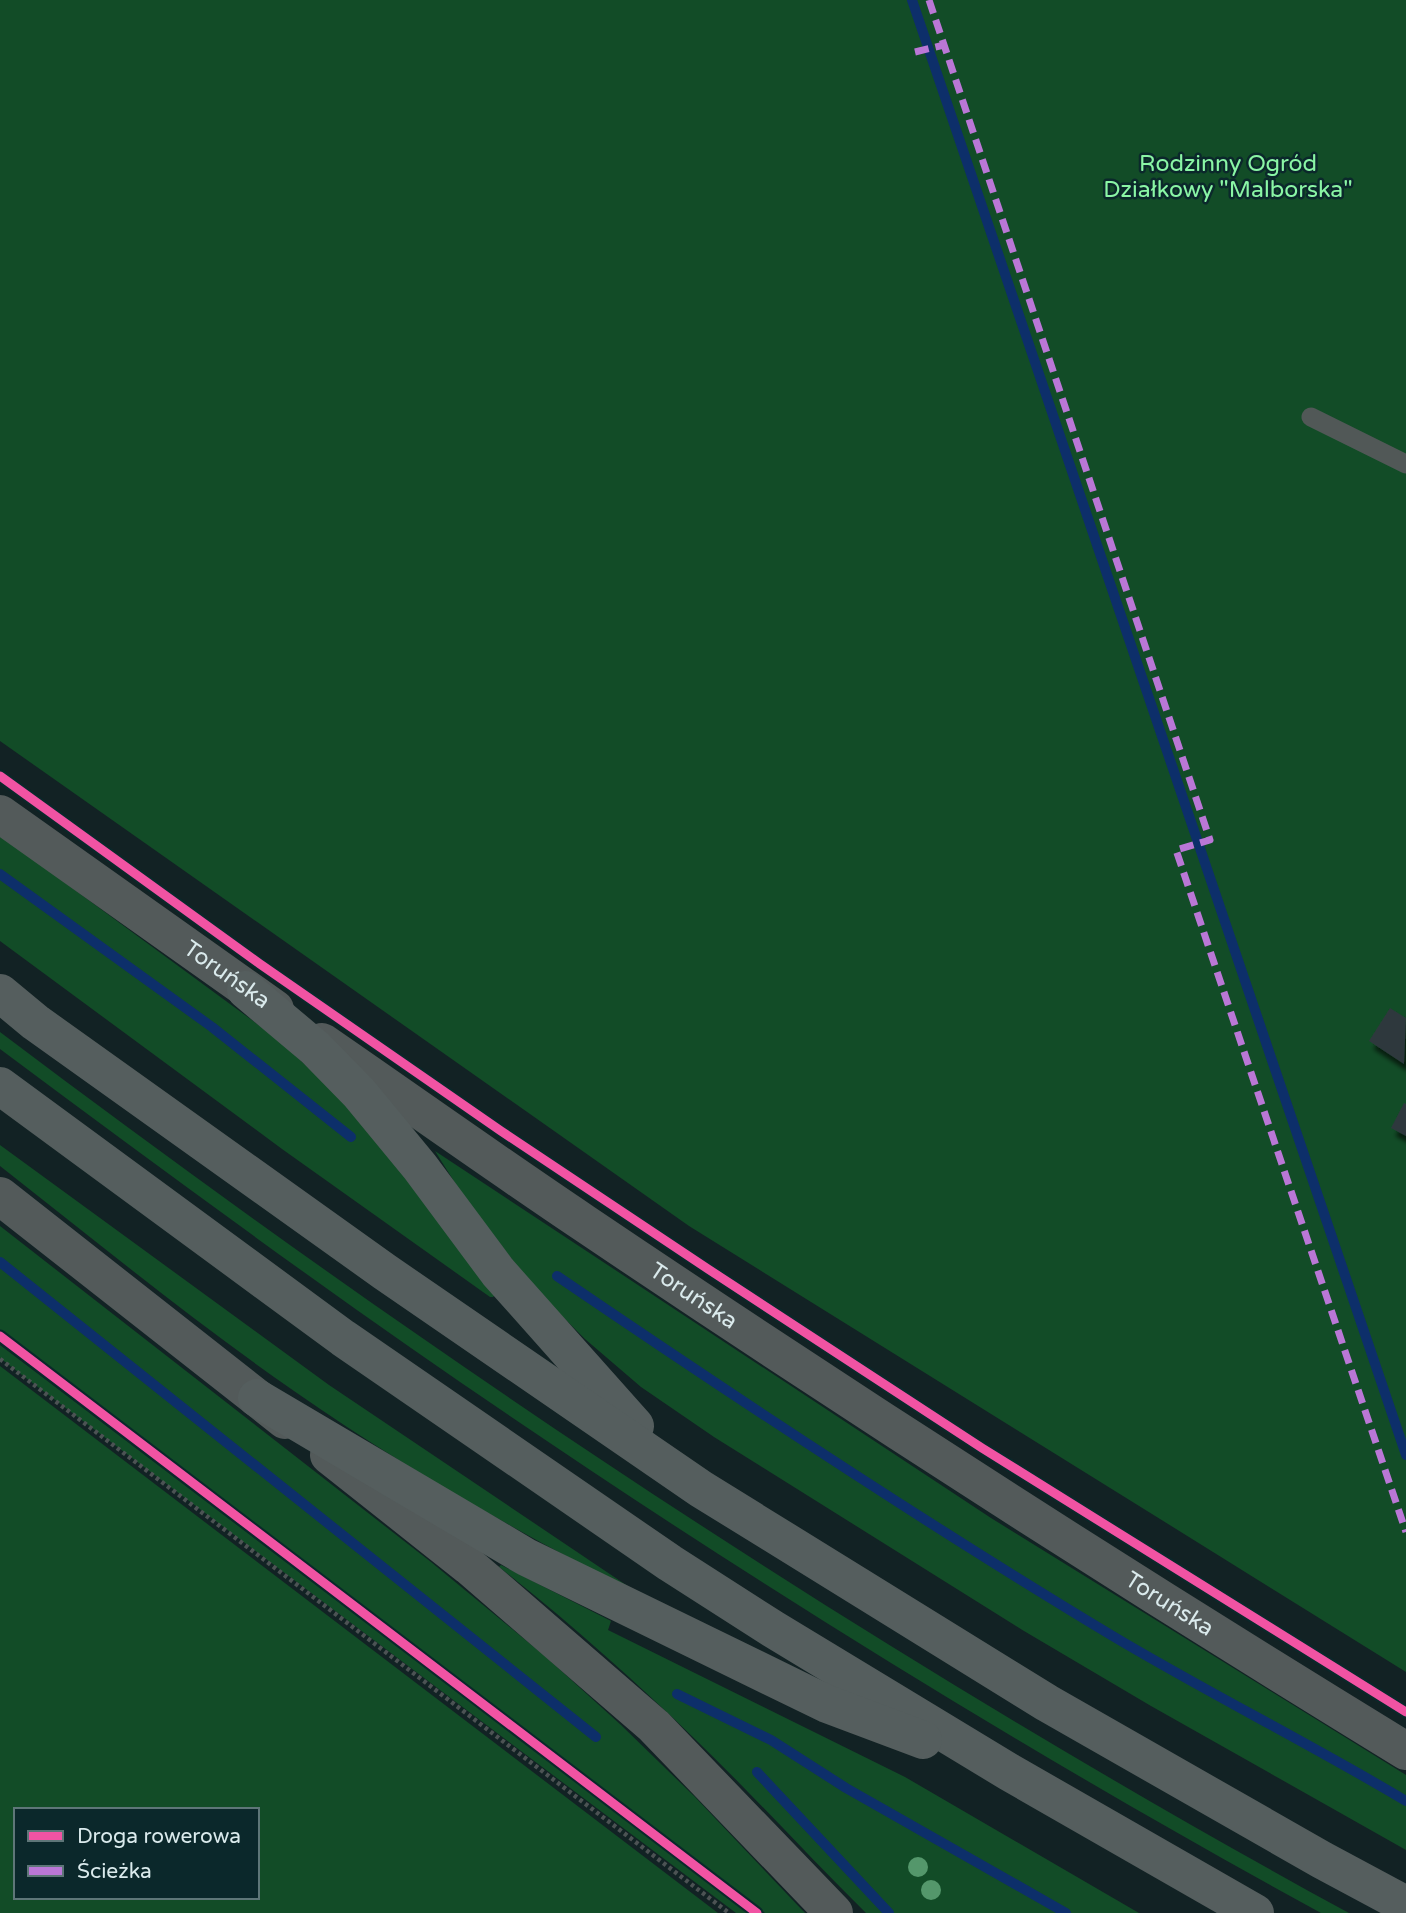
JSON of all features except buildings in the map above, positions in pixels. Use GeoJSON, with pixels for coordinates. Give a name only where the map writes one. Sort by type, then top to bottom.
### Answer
{"type":"FeatureCollection","features":[{"type":"Feature","properties":{"kind":"highway"},"geometry":{"type":"LineString","coordinates":[[246,990],[283,1018],[359,1093],[420,1167],[498,1272],[642,1433],[701,1489]]}},
{"type":"Feature","properties":{"kind":"highway"},"geometry":{"type":"LineString","coordinates":[[0,993],[36,1022],[385,1272],[701,1489],[1048,1703],[1406,1905]]}},
{"type":"Feature","properties":{"kind":"highway"},"geometry":{"type":"LineString","coordinates":[[0,1086],[343,1338],[670,1563],[773,1629],[1009,1772],[1255,1913]]}},
{"type":"Feature","properties":{"kind":"highway"},"geometry":{"type":"LineString","coordinates":[[257,1398],[526,1557],[827,1704],[1009,1772]]}},
{"type":"Feature","properties":{"kind":"street","name":"Toruńska"},"geometry":{"type":"LineString","coordinates":[[0,814],[246,990],[582,1222],[835,1390],[1235,1646],[1406,1751]]}},
{"type":"Feature","properties":{"kind":"street"},"geometry":{"type":"LineString","coordinates":[[0,1196],[469,1566],[626,1702],[713,1786],[834,1913]]}},
{"type":"Feature","properties":{"kind":"lane"},"geometry":{"type":"LineString","coordinates":[[1311,417],[1406,464]]}},
{"type":"Feature","properties":{"kind":"path"},"geometry":{"type":"LineString","coordinates":[[0,1359],[729,1913]]}},
{"type":"Feature","properties":{"kind":"green space","name":"Rodzinny Ogród Działkowy \"Malborska\""},"geometry":{"type":"Polygon","coordinates":[[[0,0],[1406,0],[1406,1672],[689,1226],[0,741],[0,0]]]}},
{"type":"Feature","properties":{"kind":"green space"},"geometry":{"type":"Polygon","coordinates":[[[0,835],[279,1040],[354,1111],[495,1295],[490,1297],[282,1149],[0,941],[0,835]]]}},
{"type":"Feature","properties":{"kind":"green space"},"geometry":{"type":"Polygon","coordinates":[[[0,1032],[325,1270],[658,1497],[999,1712],[1349,1913],[1321,1913],[1088,1781],[859,1643],[633,1498],[411,1348],[153,1162],[0,1049],[0,1032]]]}},
{"type":"Feature","properties":{"kind":"green space"},"geometry":{"type":"Polygon","coordinates":[[[0,1145],[329,1385],[641,1595],[464,1499],[378,1447],[294,1391],[182,1309],[0,1166],[0,1145]]]}},
{"type":"Feature","properties":{"kind":"green space"},"geometry":{"type":"Polygon","coordinates":[[[435,1151],[991,1518],[1406,1775],[1406,1850],[1024,1631],[714,1437],[641,1387],[585,1339],[533,1287],[462,1194],[435,1151]]]}},
{"type":"Feature","properties":{"kind":"green space"},"geometry":{"type":"Polygon","coordinates":[[[0,1226],[431,1562],[546,1657],[695,1797],[805,1913],[765,1913],[0,1331],[0,1226]]]}},
{"type":"Feature","properties":{"kind":"green space"},"geometry":{"type":"Polygon","coordinates":[[[0,1345],[748,1913],[736,1913],[26,1378],[0,1358],[0,1345]]]}},
{"type":"Feature","properties":{"kind":"green space"},"geometry":{"type":"Polygon","coordinates":[[[0,1366],[718,1913],[0,1913],[0,1366]]]}},
{"type":"Feature","properties":{"kind":"green space"},"geometry":{"type":"Polygon","coordinates":[[[501,1565],[611,1621],[608,1630],[905,1777],[1139,1913],[866,1913],[674,1719],[576,1630],[499,1567],[501,1565]]]}},
{"type":"Feature","properties":{"kind":"waterway"},"geometry":{"type":"LineString","coordinates":[[912,0],[1406,1455]]}},
{"type":"Feature","properties":{"kind":"waterway"},"geometry":{"type":"LineString","coordinates":[[0,874],[212,1027],[351,1137]]}},
{"type":"Feature","properties":{"kind":"waterway"},"geometry":{"type":"LineString","coordinates":[[0,1262],[596,1737]]}},
{"type":"Feature","properties":{"kind":"waterway"},"geometry":{"type":"LineString","coordinates":[[557,1276],[694,1369],[971,1549],[1148,1656],[1406,1801]]}},
{"type":"Feature","properties":{"kind":"waterway"},"geometry":{"type":"LineString","coordinates":[[677,1694],[771,1740],[846,1788],[1066,1913]]}},
{"type":"Feature","properties":{"kind":"waterway"},"geometry":{"type":"LineString","coordinates":[[757,1772],[889,1913]]}},
{"type":"Feature","properties":{"kind":"marked path"},"geometry":{"type":"LineString","coordinates":[[929,0],[1210,840],[1176,850],[1406,1532]]}},
{"type":"Feature","properties":{"kind":"marked path"},"geometry":{"type":"LineString","coordinates":[[915,52],[944,45]]}},
{"type":"Feature","properties":{"kind":"cycle path"},"geometry":{"type":"LineString","coordinates":[[0,776],[260,964],[501,1131],[708,1269],[982,1448],[1406,1712]]}},
{"type":"Feature","properties":{"kind":"cycle path"},"geometry":{"type":"LineString","coordinates":[[0,1336],[757,1913]]}}]}
